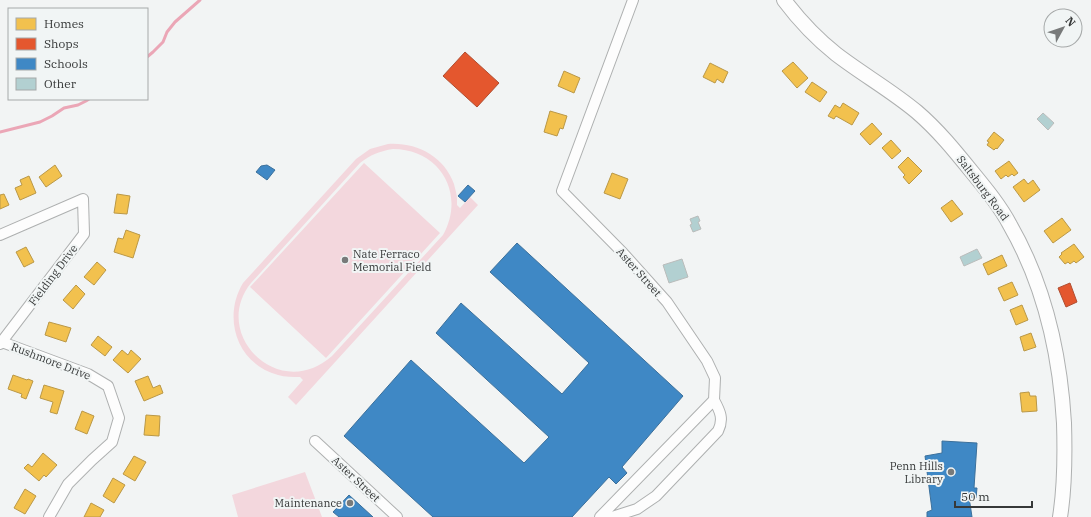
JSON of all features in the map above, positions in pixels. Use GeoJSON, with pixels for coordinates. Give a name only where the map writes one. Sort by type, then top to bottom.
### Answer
{"type":"FeatureCollection","features":[{"type":"Feature","properties":{"kind":"main road","name":"Saltsburg Road"},"geometry":{"type":"LineString","coordinates":[[784,0],[792,12],[811,32],[835,53],[895,96],[932,126],[945,139],[986,189],[1010,225],[1033,273],[1040,292],[1051,328],[1057,357],[1061,384],[1065,444],[1065,475],[1060,517]]}},
{"type":"Feature","properties":{"kind":"street","name":"Aster Street"},"geometry":{"type":"LineString","coordinates":[[633,0],[562,191],[667,302],[707,361],[715,378],[714,400]]}},
{"type":"Feature","properties":{"kind":"street","name":"Fielding Drive"},"geometry":{"type":"LineString","coordinates":[[0,234],[84,199],[84,234],[1,343]]}},
{"type":"Feature","properties":{"kind":"street","name":"Rushmore Drive"},"geometry":{"type":"LineString","coordinates":[[1,343],[88,374],[108,386],[119,418],[112,442],[68,484],[49,517]]}},
{"type":"Feature","properties":{"kind":"street"},"geometry":{"type":"LineString","coordinates":[[600,517],[714,400],[719,409],[721,418],[721,425],[718,431],[648,503],[637,509],[612,517]]}},
{"type":"Feature","properties":{"kind":"street","name":"Aster Street"},"geometry":{"type":"LineString","coordinates":[[315,441],[397,517]]}},
{"type":"Feature","properties":{"kind":"shaded area"},"geometry":{"type":"Polygon","coordinates":[[[388,144],[409,145],[419,148],[436,159],[449,174],[454,184],[457,205],[460,208],[470,197],[478,205],[296,405],[288,397],[303,380],[300,377],[281,376],[264,369],[252,361],[243,350],[237,338],[234,325],[234,311],[237,297],[243,283],[356,159],[370,149],[388,144]],[[393,149],[384,151],[371,156],[360,163],[251,283],[241,303],[239,323],[245,341],[256,356],[272,367],[291,372],[312,368],[332,356],[443,235],[449,220],[452,204],[450,190],[436,165],[424,157],[410,151],[393,149]]]}},
{"type":"Feature","properties":{"kind":"shaded area","name":"Nate Ferraco Memorial Field"},"geometry":{"type":"Polygon","coordinates":[[[364,163],[440,233],[326,358],[250,287],[364,163]]]}},
{"type":"Feature","properties":{"kind":"shaded area"},"geometry":{"type":"Polygon","coordinates":[[[305,472],[322,517],[238,517],[232,495],[305,472]]]}},
{"type":"Feature","properties":{"kind":"building: Homes"},"geometry":{"type":"Polygon","coordinates":[[[793,62],[808,78],[797,88],[782,71],[793,62]]]}},
{"type":"Feature","properties":{"kind":"building: Homes"},"geometry":{"type":"Polygon","coordinates":[[[710,63],[728,72],[723,83],[717,79],[715,83],[703,77],[710,63]]]}},
{"type":"Feature","properties":{"kind":"building: Homes"},"geometry":{"type":"Polygon","coordinates":[[[564,71],[580,78],[574,93],[558,86],[564,71]]]}},
{"type":"Feature","properties":{"kind":"building: Homes"},"geometry":{"type":"Polygon","coordinates":[[[812,82],[827,92],[820,102],[805,92],[812,82]]]}},
{"type":"Feature","properties":{"kind":"building: Homes"},"geometry":{"type":"Polygon","coordinates":[[[843,103],[859,113],[852,125],[836,116],[834,119],[828,116],[835,105],[840,108],[843,103]]]}},
{"type":"Feature","properties":{"kind":"building: Homes"},"geometry":{"type":"Polygon","coordinates":[[[550,111],[567,116],[563,129],[560,128],[557,136],[544,132],[550,111]]]}},
{"type":"Feature","properties":{"kind":"building: Homes"},"geometry":{"type":"Polygon","coordinates":[[[872,123],[882,134],[870,145],[860,134],[872,123]]]}},
{"type":"Feature","properties":{"kind":"building: Homes"},"geometry":{"type":"Polygon","coordinates":[[[994,132],[1004,140],[997,149],[996,148],[994,150],[987,145],[989,142],[987,141],[994,132]]]}},
{"type":"Feature","properties":{"kind":"building: Homes"},"geometry":{"type":"Polygon","coordinates":[[[891,140],[901,151],[892,159],[882,148],[891,140]]]}},
{"type":"Feature","properties":{"kind":"building: Homes"},"geometry":{"type":"Polygon","coordinates":[[[908,157],[922,171],[909,184],[903,177],[905,175],[898,167],[908,157]]]}},
{"type":"Feature","properties":{"kind":"building: Homes"},"geometry":{"type":"Polygon","coordinates":[[[1009,161],[1018,173],[1014,176],[1012,174],[1008,177],[1006,175],[1001,179],[995,171],[1009,161]]]}},
{"type":"Feature","properties":{"kind":"building: Homes"},"geometry":{"type":"Polygon","coordinates":[[[55,165],[62,176],[46,187],[39,177],[55,165]]]}},
{"type":"Feature","properties":{"kind":"building: Homes"},"geometry":{"type":"Polygon","coordinates":[[[612,173],[628,179],[620,199],[604,193],[612,173]]]}},
{"type":"Feature","properties":{"kind":"building: Homes"},"geometry":{"type":"Polygon","coordinates":[[[29,176],[36,193],[20,200],[15,188],[22,185],[20,180],[29,176]]]}},
{"type":"Feature","properties":{"kind":"building: Homes"},"geometry":{"type":"Polygon","coordinates":[[[1024,179],[1028,184],[1033,180],[1040,190],[1024,202],[1013,187],[1024,179]]]}},
{"type":"Feature","properties":{"kind":"building: Homes"},"geometry":{"type":"Polygon","coordinates":[[[4,194],[9,205],[0,209],[0,195],[4,194]]]}},
{"type":"Feature","properties":{"kind":"building: Homes"},"geometry":{"type":"Polygon","coordinates":[[[117,194],[130,196],[127,214],[114,213],[117,194]]]}},
{"type":"Feature","properties":{"kind":"building: Homes"},"geometry":{"type":"Polygon","coordinates":[[[952,200],[963,214],[951,222],[941,208],[952,200]]]}},
{"type":"Feature","properties":{"kind":"building: Homes"},"geometry":{"type":"Polygon","coordinates":[[[1062,218],[1071,230],[1053,243],[1044,231],[1062,218]]]}},
{"type":"Feature","properties":{"kind":"building: Homes"},"geometry":{"type":"Polygon","coordinates":[[[126,230],[140,235],[133,258],[114,252],[118,238],[123,239],[126,230]]]}},
{"type":"Feature","properties":{"kind":"building: Homes"},"geometry":{"type":"Polygon","coordinates":[[[1074,244],[1084,257],[1076,263],[1074,261],[1070,264],[1068,262],[1065,264],[1059,257],[1062,254],[1061,253],[1074,244]]]}},
{"type":"Feature","properties":{"kind":"building: Homes"},"geometry":{"type":"Polygon","coordinates":[[[26,247],[34,262],[24,267],[16,252],[26,247]]]}},
{"type":"Feature","properties":{"kind":"building: Homes"},"geometry":{"type":"Polygon","coordinates":[[[1002,255],[1007,266],[988,275],[983,264],[1002,255]]]}},
{"type":"Feature","properties":{"kind":"building: Homes"},"geometry":{"type":"Polygon","coordinates":[[[97,262],[106,270],[94,285],[84,277],[97,262]]]}},
{"type":"Feature","properties":{"kind":"building: Homes"},"geometry":{"type":"Polygon","coordinates":[[[1012,282],[1018,295],[1004,301],[998,288],[1012,282]]]}},
{"type":"Feature","properties":{"kind":"building: Homes"},"geometry":{"type":"Polygon","coordinates":[[[76,285],[85,294],[73,309],[63,300],[76,285]]]}},
{"type":"Feature","properties":{"kind":"building: Homes"},"geometry":{"type":"Polygon","coordinates":[[[1022,305],[1028,320],[1016,325],[1010,310],[1022,305]]]}},
{"type":"Feature","properties":{"kind":"building: Homes"},"geometry":{"type":"Polygon","coordinates":[[[49,322],[71,328],[66,342],[45,335],[49,322]]]}},
{"type":"Feature","properties":{"kind":"building: Homes"},"geometry":{"type":"Polygon","coordinates":[[[1031,333],[1036,347],[1024,351],[1020,337],[1031,333]]]}},
{"type":"Feature","properties":{"kind":"building: Homes"},"geometry":{"type":"Polygon","coordinates":[[[98,336],[112,347],[105,356],[91,345],[98,336]]]}},
{"type":"Feature","properties":{"kind":"building: Homes"},"geometry":{"type":"Polygon","coordinates":[[[122,350],[128,355],[131,350],[141,359],[128,373],[113,360],[122,350]]]}},
{"type":"Feature","properties":{"kind":"building: Homes"},"geometry":{"type":"Polygon","coordinates":[[[13,375],[33,381],[26,399],[21,397],[22,394],[8,389],[13,375]]]}},
{"type":"Feature","properties":{"kind":"building: Homes"},"geometry":{"type":"Polygon","coordinates":[[[148,376],[153,388],[160,385],[163,393],[144,401],[135,381],[148,376]]]}},
{"type":"Feature","properties":{"kind":"building: Homes"},"geometry":{"type":"Polygon","coordinates":[[[44,385],[64,391],[57,414],[50,412],[53,402],[40,398],[44,385]]]}},
{"type":"Feature","properties":{"kind":"building: Homes"},"geometry":{"type":"Polygon","coordinates":[[[1029,392],[1030,396],[1036,396],[1037,411],[1022,412],[1020,393],[1029,392]]]}},
{"type":"Feature","properties":{"kind":"building: Homes"},"geometry":{"type":"Polygon","coordinates":[[[82,411],[94,416],[87,434],[75,429],[82,411]]]}},
{"type":"Feature","properties":{"kind":"building: Homes"},"geometry":{"type":"Polygon","coordinates":[[[146,415],[160,416],[159,436],[144,435],[146,415]]]}},
{"type":"Feature","properties":{"kind":"building: Homes"},"geometry":{"type":"Polygon","coordinates":[[[43,453],[57,465],[46,477],[44,475],[39,481],[24,468],[28,464],[32,467],[43,453]]]}},
{"type":"Feature","properties":{"kind":"building: Homes"},"geometry":{"type":"Polygon","coordinates":[[[134,456],[146,462],[135,481],[123,474],[134,456]]]}},
{"type":"Feature","properties":{"kind":"building: Homes"},"geometry":{"type":"Polygon","coordinates":[[[113,478],[125,485],[114,503],[103,496],[113,478]]]}},
{"type":"Feature","properties":{"kind":"building: Homes"},"geometry":{"type":"Polygon","coordinates":[[[25,489],[36,496],[25,514],[14,508],[25,489]]]}},
{"type":"Feature","properties":{"kind":"building: Homes"},"geometry":{"type":"Polygon","coordinates":[[[91,503],[104,510],[100,517],[84,517],[91,503]]]}},
{"type":"Feature","properties":{"kind":"building: Shops"},"geometry":{"type":"Polygon","coordinates":[[[465,52],[499,83],[477,107],[443,76],[465,52]]]}},
{"type":"Feature","properties":{"kind":"building: Shops"},"geometry":{"type":"Polygon","coordinates":[[[1070,283],[1077,302],[1066,307],[1058,288],[1070,283]]]}},
{"type":"Feature","properties":{"kind":"building: Schools"},"geometry":{"type":"Polygon","coordinates":[[[267,165],[275,170],[267,180],[256,172],[261,166],[267,165]]]}},
{"type":"Feature","properties":{"kind":"building: Schools"},"geometry":{"type":"Polygon","coordinates":[[[468,185],[475,191],[465,202],[458,196],[468,185]]]}},
{"type":"Feature","properties":{"kind":"building: Schools"},"geometry":{"type":"Polygon","coordinates":[[[517,243],[683,396],[622,467],[627,473],[616,484],[609,477],[572,517],[433,517],[344,436],[411,360],[524,463],[549,437],[436,333],[461,303],[562,394],[589,363],[490,272],[517,243]]]}},
{"type":"Feature","properties":{"kind":"building: Schools","name":"Penn Hills Library"},"geometry":{"type":"Polygon","coordinates":[[[942,441],[977,443],[974,488],[977,488],[976,498],[969,497],[972,517],[927,517],[927,512],[932,510],[925,456],[942,453],[942,441]]]}},
{"type":"Feature","properties":{"kind":"building: Schools","name":"Maintenance"},"geometry":{"type":"Polygon","coordinates":[[[349,495],[373,517],[339,517],[333,512],[349,495]]]}},
{"type":"Feature","properties":{"kind":"building: Other"},"geometry":{"type":"Polygon","coordinates":[[[1043,113],[1054,123],[1048,130],[1037,119],[1043,113]]]}},
{"type":"Feature","properties":{"kind":"building: Other"},"geometry":{"type":"Polygon","coordinates":[[[698,216],[700,221],[698,222],[701,229],[693,232],[690,225],[692,224],[690,219],[698,216]]]}},
{"type":"Feature","properties":{"kind":"building: Other"},"geometry":{"type":"Polygon","coordinates":[[[977,249],[982,258],[964,266],[960,257],[977,249]]]}},
{"type":"Feature","properties":{"kind":"building: Other"},"geometry":{"type":"Polygon","coordinates":[[[682,259],[688,277],[669,283],[663,265],[682,259]]]}},
{"type":"Feature","properties":{"kind":"waterway"},"geometry":{"type":"LineString","coordinates":[[148,56],[163,42],[167,32],[175,22],[200,0]]}},
{"type":"Feature","properties":{"kind":"waterway"},"geometry":{"type":"LineString","coordinates":[[0,132],[40,122],[64,108],[78,105],[88,100]]}},
{"type":"Feature","properties":{"kind":"place","name":"Nate Ferraco Memorial Field"},"geometry":{"type":"Point","coordinates":[345,260]}},
{"type":"Feature","properties":{"kind":"place","name":"Penn Hills Library"},"geometry":{"type":"Point","coordinates":[951,472]}},
{"type":"Feature","properties":{"kind":"place","name":"Maintenance"},"geometry":{"type":"Point","coordinates":[350,503]}}]}
